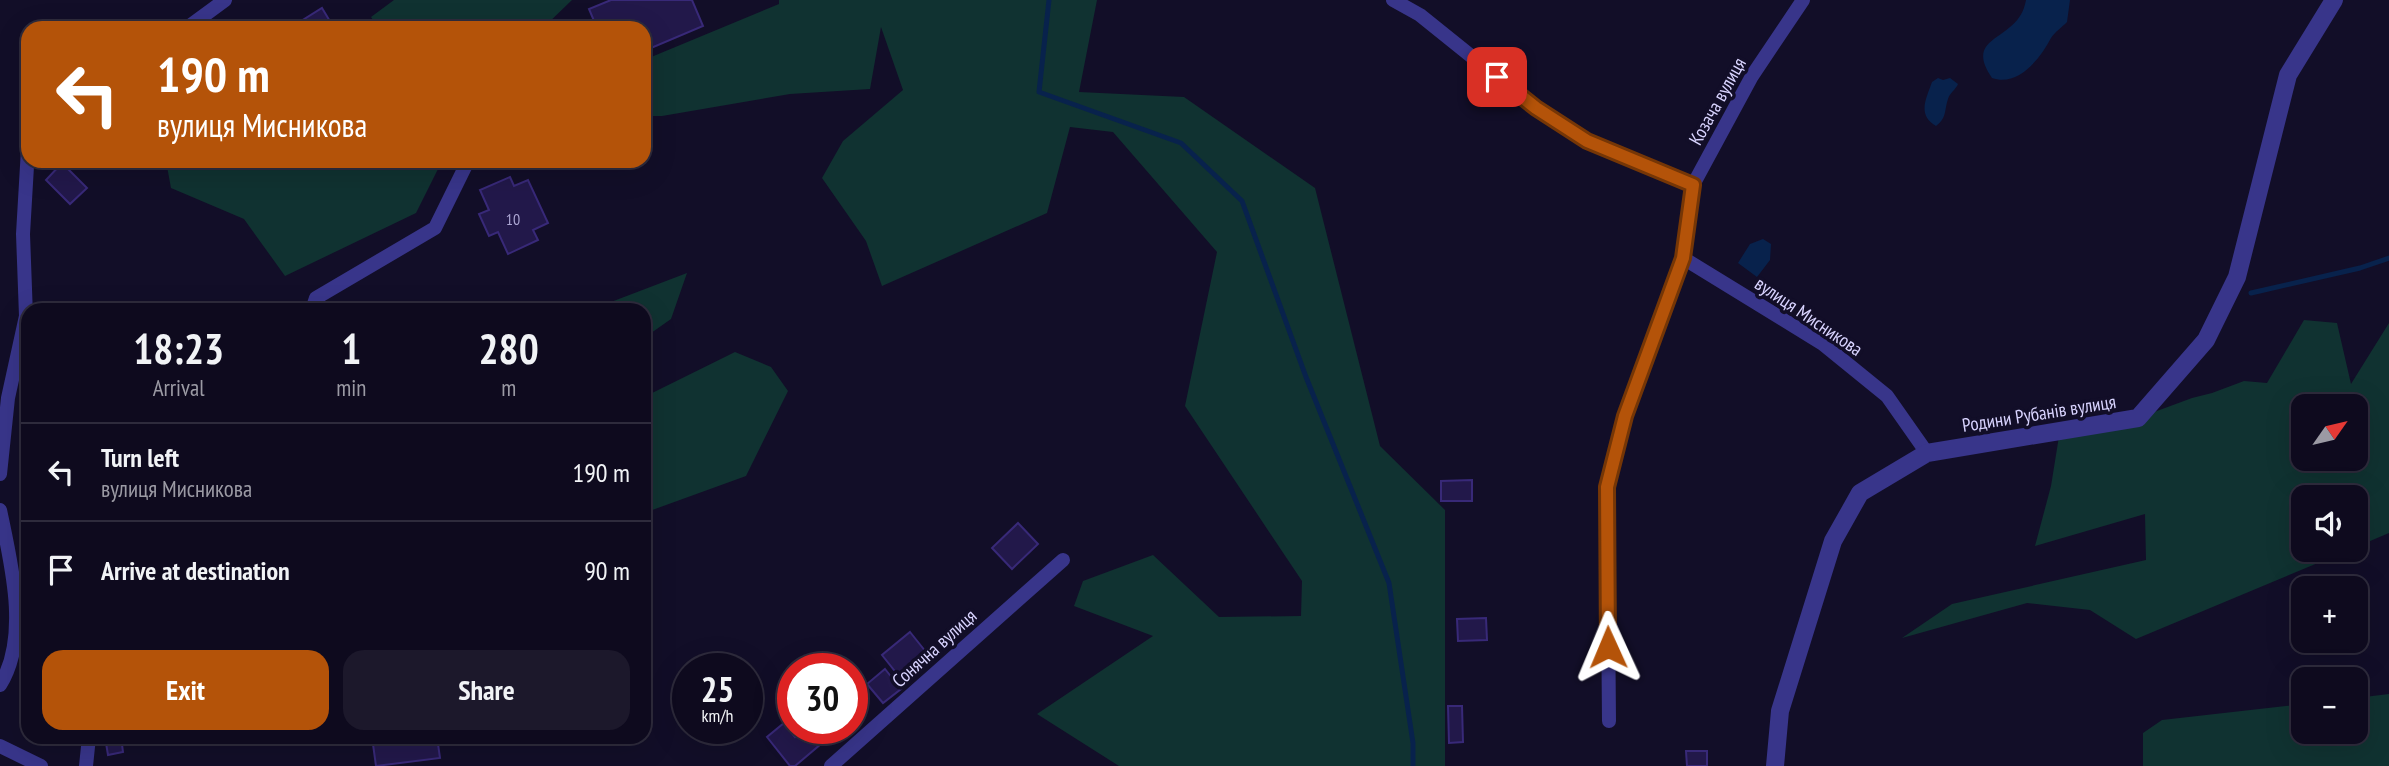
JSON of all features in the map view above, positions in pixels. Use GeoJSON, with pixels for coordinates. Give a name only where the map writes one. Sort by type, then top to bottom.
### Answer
{"type":"FeatureCollection","features":[{"type":"Feature","properties":{"kind":"street"},"geometry":{"type":"LineString","coordinates":[[196,21],[225,0]]}},
{"type":"Feature","properties":{"kind":"street"},"geometry":{"type":"LineString","coordinates":[[1393,0],[1420,15],[1536,108],[1587,141],[1693,185]]}},
{"type":"Feature","properties":{"kind":"street","name":"Козача вулиця"},"geometry":{"type":"LineString","coordinates":[[1609,721],[1607,487],[1625,416],[1683,258],[1693,185],[1752,76],[1803,0]]}},
{"type":"Feature","properties":{"kind":"street","name":"Родини Рубанів вулиця"},"geometry":{"type":"LineString","coordinates":[[1775,766],[1780,711],[1833,541],[1860,493],[1927,453],[2138,418],[2206,340],[2237,277],[2288,75],[2334,0]]}},
{"type":"Feature","properties":{"kind":"street"},"geometry":{"type":"LineString","coordinates":[[26,303],[23,234],[27,168]]}},
{"type":"Feature","properties":{"kind":"street"},"geometry":{"type":"LineString","coordinates":[[314,303],[316,298],[435,228],[465,168]]}},
{"type":"Feature","properties":{"kind":"street","name":"вулиця Мисникова"},"geometry":{"type":"LineString","coordinates":[[1683,258],[1823,344],[1888,396],[1927,453]]}},
{"type":"Feature","properties":{"kind":"street"},"geometry":{"type":"LineString","coordinates":[[0,474],[8,398],[21,339]]}},
{"type":"Feature","properties":{"kind":"street"},"geometry":{"type":"LineString","coordinates":[[0,510],[13,575],[16,646],[0,685]]}},
{"type":"Feature","properties":{"kind":"street","name":"Сонячна вулиця"},"geometry":{"type":"LineString","coordinates":[[831,766],[1063,560]]}},
{"type":"Feature","properties":{"kind":"street"},"geometry":{"type":"LineString","coordinates":[[86,766],[88,744]]}},
{"type":"Feature","properties":{"kind":"street"},"geometry":{"type":"LineString","coordinates":[[0,746],[41,766]]}},
{"type":"Feature","properties":{"kind":"green space"},"geometry":{"type":"Polygon","coordinates":[[[394,0],[572,0],[550,21],[374,21],[371,17],[394,0]]]}},
{"type":"Feature","properties":{"kind":"green space"},"geometry":{"type":"Polygon","coordinates":[[[779,0],[1097,0],[1079,92],[1184,97],[1315,188],[1380,446],[1445,510],[1445,766],[1119,766],[1037,714],[1153,636],[1074,606],[1083,581],[1153,555],[1219,617],[1301,616],[1302,581],[1185,406],[1217,252],[1113,132],[1070,127],[1047,213],[882,286],[866,241],[822,178],[843,141],[903,90],[881,27],[870,89],[790,94],[651,116],[651,57],[779,4],[779,0]]]}},
{"type":"Feature","properties":{"kind":"green space"},"geometry":{"type":"Polygon","coordinates":[[[167,168],[438,168],[416,213],[285,276],[244,219],[171,188],[167,168]]]}},
{"type":"Feature","properties":{"kind":"green space"},"geometry":{"type":"Polygon","coordinates":[[[687,273],[671,319],[651,333],[651,303],[608,303],[687,273]]]}},
{"type":"Feature","properties":{"kind":"green space"},"geometry":{"type":"Polygon","coordinates":[[[2304,320],[2337,323],[2351,384],[2389,323],[2389,533],[2368,542],[2368,485],[2291,485],[2291,562],[2320,562],[2136,639],[2090,610],[2027,603],[1902,638],[1952,604],[2146,560],[2145,514],[2035,546],[2051,486],[2060,430],[2138,418],[2244,381],[2267,383],[2304,320]]]}},
{"type":"Feature","properties":{"kind":"green space"},"geometry":{"type":"Polygon","coordinates":[[[735,352],[771,367],[788,391],[746,476],[651,510],[651,394],[735,352]]]}},
{"type":"Feature","properties":{"kind":"green space"},"geometry":{"type":"Polygon","coordinates":[[[2389,694],[2389,766],[2143,766],[2143,733],[2162,720],[2291,705],[2291,744],[2368,744],[2368,697],[2389,694]]]}},
{"type":"Feature","properties":{"kind":"water"},"geometry":{"type":"Polygon","coordinates":[[[2026,0],[2070,0],[2067,22],[2034,62],[2019,75],[2002,80],[1992,78],[1985,65],[1985,48],[2013,24],[2022,13],[2026,0]]]}},
{"type":"Feature","properties":{"kind":"water"},"geometry":{"type":"Polygon","coordinates":[[[1938,78],[1950,78],[1958,84],[1949,97],[1944,117],[1936,126],[1927,117],[1925,106],[1932,82],[1938,78]]]}},
{"type":"Feature","properties":{"kind":"water"},"geometry":{"type":"Polygon","coordinates":[[[1763,239],[1771,244],[1770,260],[1757,277],[1738,263],[1750,244],[1763,239]]]}},
{"type":"Feature","properties":{"kind":"building"},"geometry":{"type":"Polygon","coordinates":[[[611,0],[692,0],[703,26],[651,48],[651,21],[594,21],[589,9],[611,0]]]}},
{"type":"Feature","properties":{"kind":"building"},"geometry":{"type":"Polygon","coordinates":[[[322,8],[330,21],[301,21],[322,8]]]}},
{"type":"Feature","properties":{"kind":"building"},"geometry":{"type":"Polygon","coordinates":[[[57,168],[67,168],[87,188],[70,204],[46,180],[57,168]]]}},
{"type":"Feature","properties":{"kind":"building"},"geometry":{"type":"Polygon","coordinates":[[[510,177],[514,186],[528,180],[548,223],[533,230],[538,240],[508,254],[498,232],[489,236],[479,214],[489,210],[480,190],[510,177]]]}},
{"type":"Feature","properties":{"kind":"building"},"geometry":{"type":"Polygon","coordinates":[[[1472,480],[1472,501],[1441,501],[1441,481],[1472,480]]]}},
{"type":"Feature","properties":{"kind":"building"},"geometry":{"type":"Polygon","coordinates":[[[1018,523],[1038,544],[1012,569],[992,548],[1018,523]]]}},
{"type":"Feature","properties":{"kind":"building"},"geometry":{"type":"Polygon","coordinates":[[[1486,618],[1487,640],[1458,641],[1457,619],[1486,618]]]}},
{"type":"Feature","properties":{"kind":"building"},"geometry":{"type":"Polygon","coordinates":[[[910,632],[926,652],[898,675],[882,655],[910,632]]]}},
{"type":"Feature","properties":{"kind":"building"},"geometry":{"type":"Polygon","coordinates":[[[885,669],[901,689],[883,703],[868,683],[885,669]]]}},
{"type":"Feature","properties":{"kind":"building"},"geometry":{"type":"Polygon","coordinates":[[[1448,706],[1462,706],[1463,742],[1449,743],[1448,706]]]}},
{"type":"Feature","properties":{"kind":"building"},"geometry":{"type":"Polygon","coordinates":[[[777,729],[777,744],[821,744],[795,766],[790,766],[767,737],[777,729]]]}},
{"type":"Feature","properties":{"kind":"building"},"geometry":{"type":"Polygon","coordinates":[[[106,744],[122,744],[123,752],[108,755],[106,744]]]}},
{"type":"Feature","properties":{"kind":"building"},"geometry":{"type":"Polygon","coordinates":[[[373,744],[438,744],[440,758],[376,766],[373,744]]]}},
{"type":"Feature","properties":{"kind":"building"},"geometry":{"type":"Polygon","coordinates":[[[1686,751],[1707,751],[1707,766],[1687,766],[1686,751]]]}},
{"type":"Feature","properties":{"kind":"waterway"},"geometry":{"type":"LineString","coordinates":[[1049,0],[1039,92],[1181,143],[1242,201],[1306,377],[1389,583],[1413,743],[1413,766]]}},
{"type":"Feature","properties":{"kind":"waterway"},"geometry":{"type":"LineString","coordinates":[[2251,293],[2360,268],[2389,258]]}},
{"type":"Feature","properties":{"kind":"route"},"geometry":{"type":"LineString","coordinates":[[1497,77],[1536,108],[1587,141],[1693,185],[1683,258],[1625,416],[1607,487],[1608,647]]}}]}
